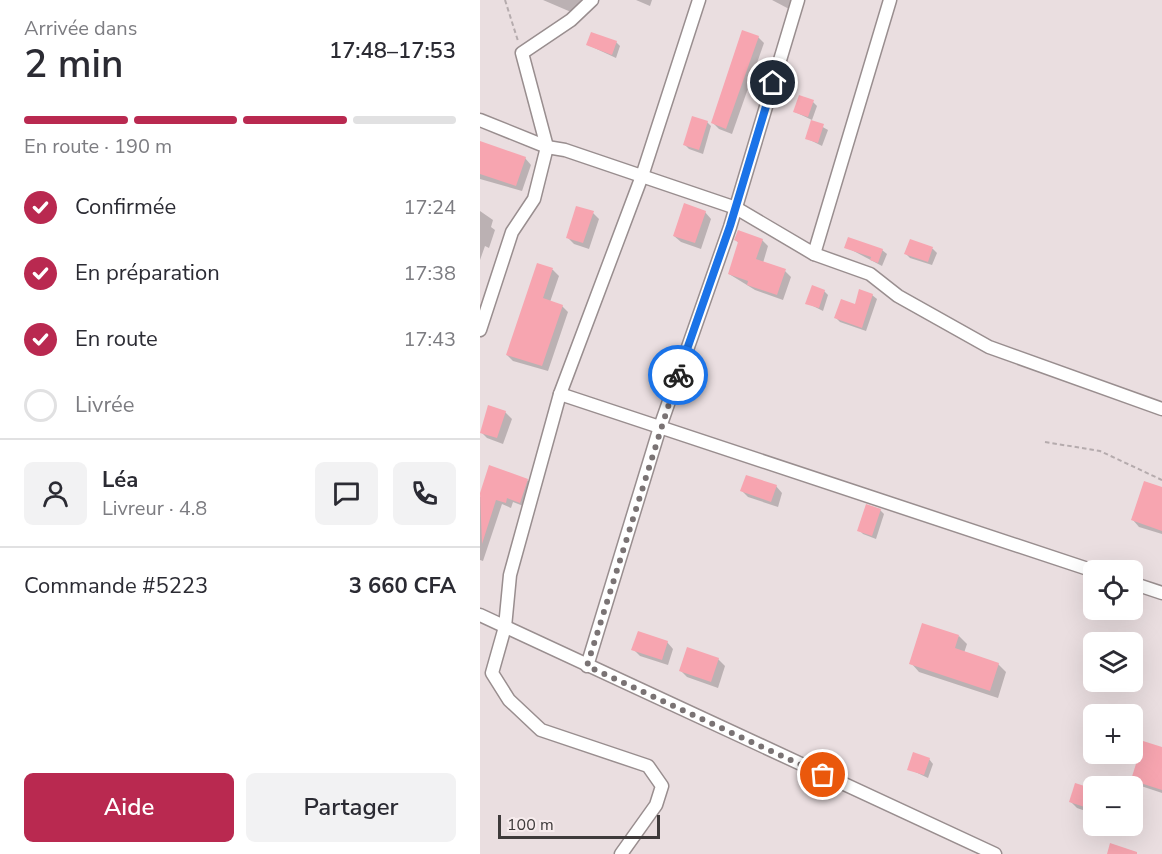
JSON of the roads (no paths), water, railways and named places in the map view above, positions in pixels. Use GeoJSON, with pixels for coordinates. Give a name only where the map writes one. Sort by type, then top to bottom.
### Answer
{"type":"FeatureCollection","features":[{"type":"Feature","properties":{"kind":"street"},"geometry":{"type":"LineString","coordinates":[[480,330],[512,232],[534,199],[537,176],[547,147],[522,53],[571,20],[592,0]]}},
{"type":"Feature","properties":{"kind":"street"},"geometry":{"type":"LineString","coordinates":[[621,854],[656,805],[662,786],[648,766],[542,730],[509,700],[492,673],[505,627],[510,575],[560,394],[642,176],[699,0]]}},
{"type":"Feature","properties":{"kind":"street"},"geometry":{"type":"LineString","coordinates":[[587,666],[660,427],[736,208],[798,0]]}},
{"type":"Feature","properties":{"kind":"street"},"geometry":{"type":"LineString","coordinates":[[814,254],[890,0]]}},
{"type":"Feature","properties":{"kind":"street"},"geometry":{"type":"LineString","coordinates":[[480,120],[547,147],[736,208],[814,254],[870,274],[898,296],[988,347],[1162,409]]}},
{"type":"Feature","properties":{"kind":"street"},"geometry":{"type":"LineString","coordinates":[[560,394],[1083,566]]}},
{"type":"Feature","properties":{"kind":"street"},"geometry":{"type":"LineString","coordinates":[[1143,587],[1162,593]]}},
{"type":"Feature","properties":{"kind":"street"},"geometry":{"type":"LineString","coordinates":[[480,615],[995,854]]}}]}
